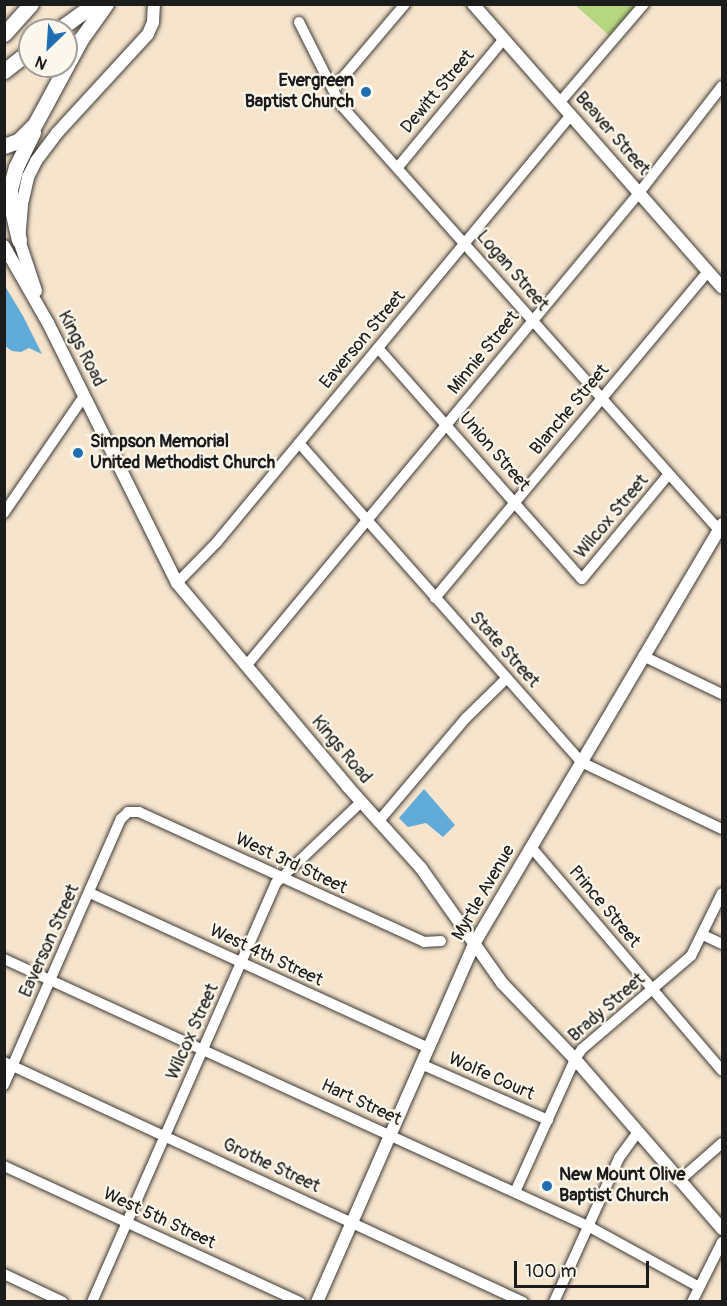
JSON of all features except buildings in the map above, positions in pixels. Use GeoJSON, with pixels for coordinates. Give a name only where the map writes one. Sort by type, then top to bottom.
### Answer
{"type":"FeatureCollection","features":[{"type":"Feature","properties":{"kind":"highway"},"geometry":{"type":"LineString","coordinates":[[4,33],[30,4]]}},
{"type":"Feature","properties":{"kind":"highway"},"geometry":{"type":"LineString","coordinates":[[75,18],[94,4]]}},
{"type":"Feature","properties":{"kind":"highway"},"geometry":{"type":"LineString","coordinates":[[19,240],[10,202],[12,182],[43,112],[81,39],[105,4]]}},
{"type":"Feature","properties":{"kind":"highway"},"geometry":{"type":"LineString","coordinates":[[4,71],[18,60]]}},
{"type":"Feature","properties":{"kind":"highway"},"geometry":{"type":"LineString","coordinates":[[4,146],[22,137],[43,112]]}},
{"type":"Feature","properties":{"kind":"main road"},"geometry":{"type":"LineString","coordinates":[[48,323],[19,240],[24,194],[36,161],[57,134],[148,34],[153,22],[154,4]]}},
{"type":"Feature","properties":{"kind":"main road","name":"Beaver Street"},"geometry":{"type":"LineString","coordinates":[[473,4],[723,287]]}},
{"type":"Feature","properties":{"kind":"main road","name":"Kings Road"},"geometry":{"type":"LineString","coordinates":[[4,246],[48,323],[177,583],[435,887],[474,944],[515,997],[575,1059],[723,1229]]}},
{"type":"Feature","properties":{"kind":"main road","name":"Myrtle Avenue"},"geometry":{"type":"LineString","coordinates":[[317,1302],[474,944],[721,527]]}},
{"type":"Feature","properties":{"kind":"street"},"geometry":{"type":"LineString","coordinates":[[560,102],[644,4]]}},
{"type":"Feature","properties":{"kind":"street"},"geometry":{"type":"LineString","coordinates":[[334,88],[400,6]]}},
{"type":"Feature","properties":{"kind":"street","name":"Logan Street"},"geometry":{"type":"LineString","coordinates":[[299,22],[340,104],[668,475],[721,527]]}},
{"type":"Feature","properties":{"kind":"street","name":"Dewitt Street"},"geometry":{"type":"LineString","coordinates":[[398,167],[504,39]]}},
{"type":"Feature","properties":{"kind":"street","name":"Minnie Street"},"geometry":{"type":"LineString","coordinates":[[246,666],[639,193],[723,86]]}},
{"type":"Feature","properties":{"kind":"street","name":"Eaverson Street"},"geometry":{"type":"LineString","coordinates":[[177,583],[217,542],[571,115]]}},
{"type":"Feature","properties":{"kind":"street","name":"Blanche Street"},"geometry":{"type":"LineString","coordinates":[[435,598],[708,271]]}},
{"type":"Feature","properties":{"kind":"street","name":"Union Street"},"geometry":{"type":"LineString","coordinates":[[378,348],[582,579]]}},
{"type":"Feature","properties":{"kind":"street"},"geometry":{"type":"LineString","coordinates":[[4,513],[84,396]]}},
{"type":"Feature","properties":{"kind":"street","name":"State Street"},"geometry":{"type":"LineString","coordinates":[[299,443],[581,762],[723,830]]}},
{"type":"Feature","properties":{"kind":"street","name":"Wilcox Street"},"geometry":{"type":"LineString","coordinates":[[582,579],[668,475]]}},
{"type":"Feature","properties":{"kind":"street"},"geometry":{"type":"LineString","coordinates":[[643,656],[723,693]]}},
{"type":"Feature","properties":{"kind":"street"},"geometry":{"type":"LineString","coordinates":[[378,822],[466,718],[507,678]]}},
{"type":"Feature","properties":{"kind":"street","name":"Wilcox Street"},"geometry":{"type":"LineString","coordinates":[[92,1302],[280,877],[361,802]]}},
{"type":"Feature","properties":{"kind":"street","name":"Eaverson Street"},"geometry":{"type":"LineString","coordinates":[[4,1085],[9,1064],[51,979],[121,819],[128,812]]}},
{"type":"Feature","properties":{"kind":"street","name":"West 3rd Street"},"geometry":{"type":"LineString","coordinates":[[128,812],[139,812],[424,942],[441,941]]}},
{"type":"Feature","properties":{"kind":"street","name":"Prince Street"},"geometry":{"type":"LineString","coordinates":[[531,847],[723,1071]]}},
{"type":"Feature","properties":{"kind":"street","name":"West 4th Street"},"geometry":{"type":"LineString","coordinates":[[90,893],[428,1048]]}},
{"type":"Feature","properties":{"kind":"street","name":"Brady Street"},"geometry":{"type":"LineString","coordinates":[[515,1192],[575,1059],[582,1049],[691,956],[723,893]]}},
{"type":"Feature","properties":{"kind":"street"},"geometry":{"type":"LineString","coordinates":[[703,935],[723,944]]}},
{"type":"Feature","properties":{"kind":"street","name":"Hart Street"},"geometry":{"type":"LineString","coordinates":[[4,958],[588,1226],[699,1287]]}},
{"type":"Feature","properties":{"kind":"street","name":"Grothe Street"},"geometry":{"type":"LineString","coordinates":[[9,1064],[523,1302]]}},
{"type":"Feature","properties":{"kind":"street","name":"Wolfe Court"},"geometry":{"type":"LineString","coordinates":[[421,1064],[548,1120]]}},
{"type":"Feature","properties":{"kind":"street"},"geometry":{"type":"LineString","coordinates":[[554,1302],[619,1158],[638,1132]]}},
{"type":"Feature","properties":{"kind":"street"},"geometry":{"type":"LineString","coordinates":[[680,1180],[723,1143]]}},
{"type":"Feature","properties":{"kind":"street","name":"West 5th Street"},"geometry":{"type":"LineString","coordinates":[[4,1166],[300,1302]]}},
{"type":"Feature","properties":{"kind":"street"},"geometry":{"type":"LineString","coordinates":[[692,1302],[723,1242]]}},
{"type":"Feature","properties":{"kind":"street"},"geometry":{"type":"LineString","coordinates":[[4,1274],[63,1302]]}},
{"type":"Feature","properties":{"kind":"green space"},"geometry":{"type":"Polygon","coordinates":[[[575,5],[638,5],[611,37],[575,5]]]}},
{"type":"Feature","properties":{"kind":"water"},"geometry":{"type":"Polygon","coordinates":[[[5,286],[42,354],[29,348],[21,352],[12,351],[5,346],[5,286]]]}},
{"type":"Feature","properties":{"kind":"water"},"geometry":{"type":"Polygon","coordinates":[[[424,789],[455,825],[443,837],[426,823],[408,827],[399,818],[424,789]]]}},
{"type":"Feature","properties":{"kind":"place","name":"Evergreen Baptist Church"},"geometry":{"type":"Point","coordinates":[366,92]}},
{"type":"Feature","properties":{"kind":"place","name":"Simpson Memorial United Methodist Church"},"geometry":{"type":"Point","coordinates":[78,453]}},
{"type":"Feature","properties":{"kind":"place","name":"New Mount Olive Baptist Church"},"geometry":{"type":"Point","coordinates":[547,1186]}}]}
